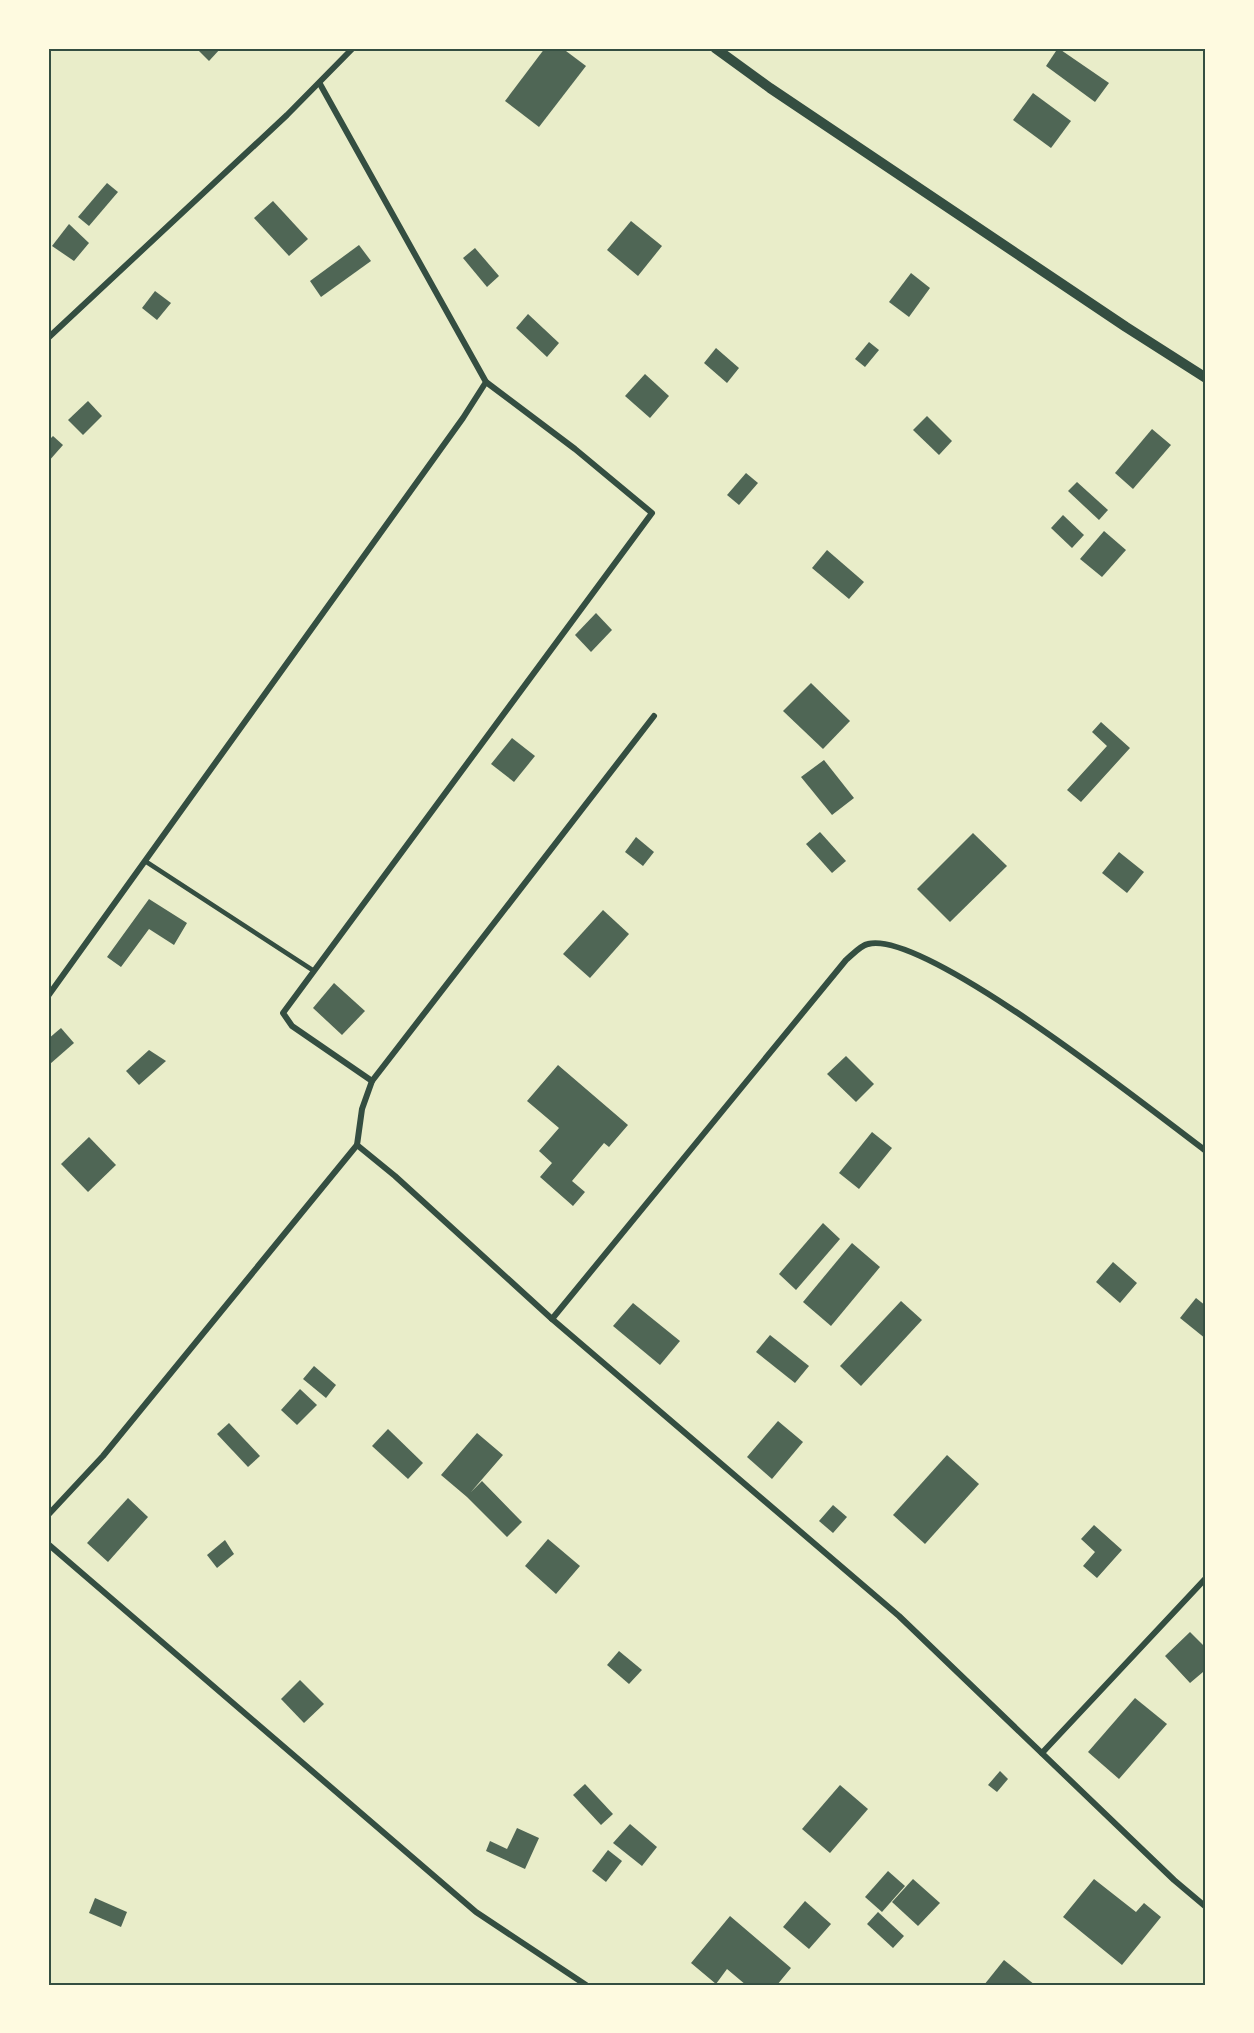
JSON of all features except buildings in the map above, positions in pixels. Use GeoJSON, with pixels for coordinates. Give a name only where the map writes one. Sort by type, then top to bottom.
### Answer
{"type":"FeatureCollection","features":[{"type":"Feature","properties":{"kind":"street"},"geometry":{"type":"LineString","coordinates":[[48,338],[320,84],[353,48]]}},
{"type":"Feature","properties":{"kind":"street"},"geometry":{"type":"LineString","coordinates":[[715,48],[770,88],[1096,307],[1206,378]]}},
{"type":"Feature","properties":{"kind":"street"},"geometry":{"type":"LineString","coordinates":[[320,84],[486,382],[652,513],[283,1013],[292,1026],[372,1081]]}},
{"type":"Feature","properties":{"kind":"street"},"geometry":{"type":"LineString","coordinates":[[48,996],[463,418],[486,382]]}},
{"type":"Feature","properties":{"kind":"street"},"geometry":{"type":"LineString","coordinates":[[48,1515],[103,1456],[357,1145],[362,1109],[372,1081],[654,716]]}},
{"type":"Feature","properties":{"kind":"street"},"geometry":{"type":"LineString","coordinates":[[552,1319],[846,960],[867,944],[894,945],[951,970],[1023,1016],[1206,1151]]}},
{"type":"Feature","properties":{"kind":"street"},"geometry":{"type":"LineString","coordinates":[[357,1145],[395,1176],[552,1319],[899,1616],[1174,1880],[1206,1907]]}},
{"type":"Feature","properties":{"kind":"street"},"geometry":{"type":"LineString","coordinates":[[48,1544],[476,1912],[586,1985]]}},
{"type":"Feature","properties":{"kind":"street"},"geometry":{"type":"LineString","coordinates":[[1042,1753],[1206,1578]]}},
{"type":"Feature","properties":{"kind":"lane"},"geometry":{"type":"LineString","coordinates":[[145,861],[314,971]]}}]}
